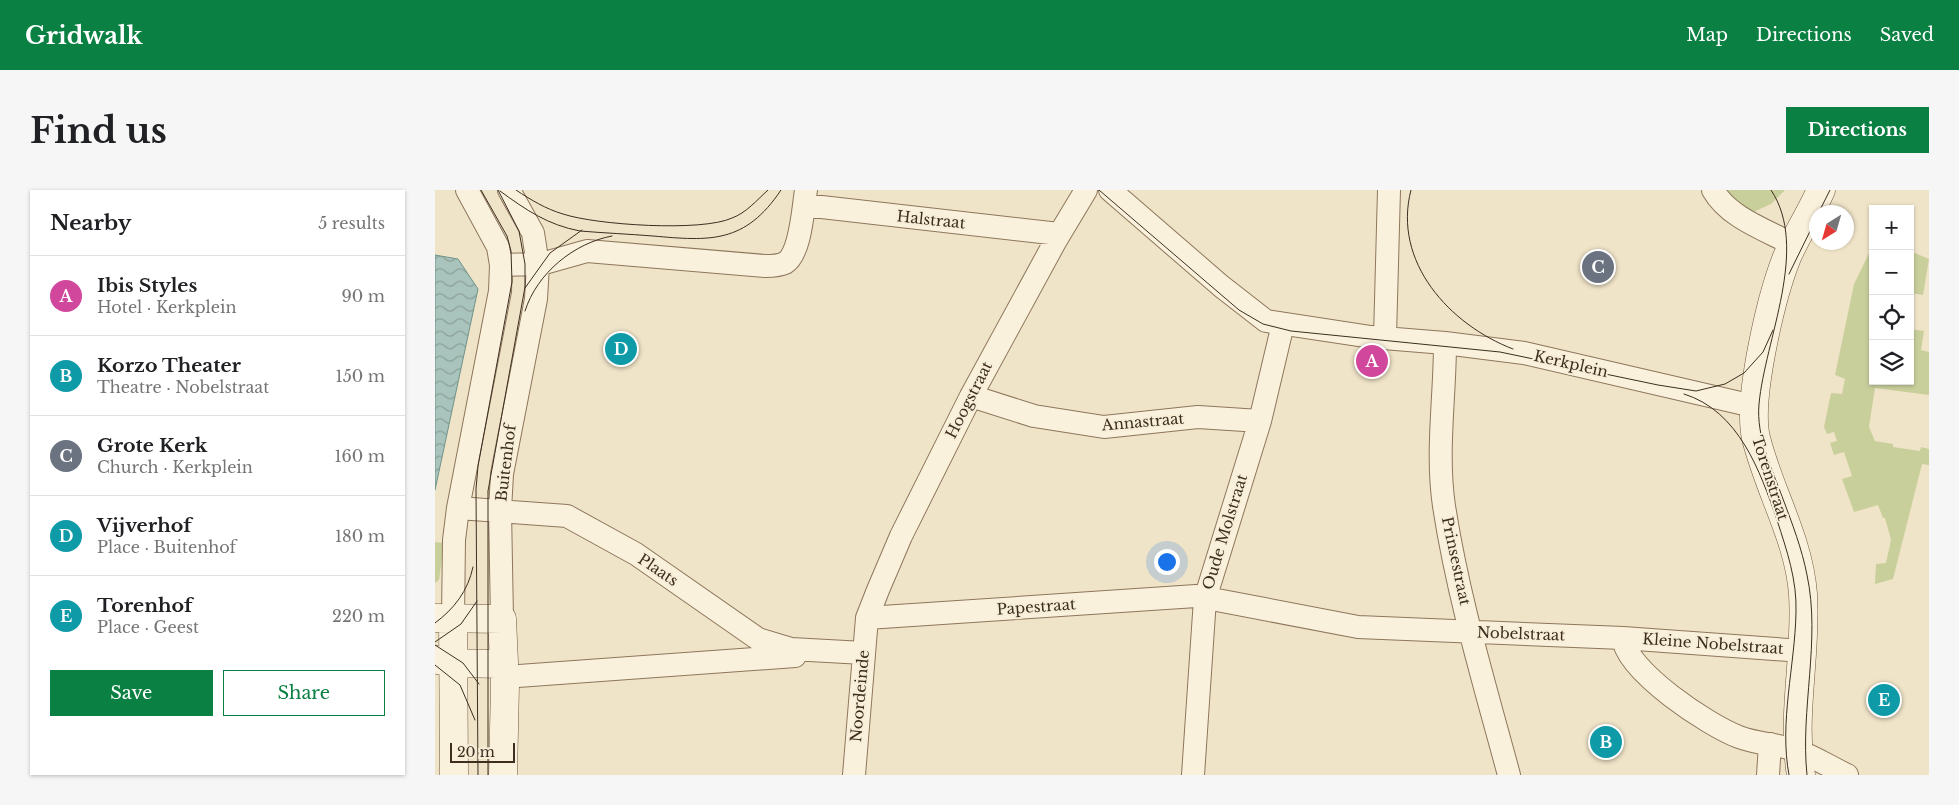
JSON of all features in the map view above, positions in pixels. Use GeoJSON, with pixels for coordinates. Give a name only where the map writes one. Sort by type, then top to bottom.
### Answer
{"type":"FeatureCollection","features":[{"type":"Feature","properties":{"kind":"street","name":"Buitenhof"},"geometry":{"type":"LineString","coordinates":[[503,775],[504,670],[501,619],[500,510],[502,474],[536,299],[538,265],[533,233],[509,190]]}},
{"type":"Feature","properties":{"kind":"street","name":"Hoogstraat"},"geometry":{"type":"LineString","coordinates":[[867,618],[901,536],[971,396],[1085,190]]}},
{"type":"Feature","properties":{"kind":"street","name":"Kerkplein"},"geometry":{"type":"LineString","coordinates":[[1109,190],[1265,321],[1524,353],[1753,406]]}},
{"type":"Feature","properties":{"kind":"street"},"geometry":{"type":"LineString","coordinates":[[1385,337],[1389,190]]}},
{"type":"Feature","properties":{"kind":"street"},"geometry":{"type":"LineString","coordinates":[[1713,190],[1719,200],[1745,220],[1794,245]]}},
{"type":"Feature","properties":{"kind":"street","name":"Torenstraat"},"geometry":{"type":"LineString","coordinates":[[1799,763],[1797,716],[1802,651],[1803,599],[1800,575],[1796,555],[1756,438],[1753,406],[1777,287],[1794,245],[1821,190]]}},
{"type":"Feature","properties":{"kind":"street"},"geometry":{"type":"LineString","coordinates":[[455,775],[445,661],[444,618],[458,508],[499,291],[501,265],[497,247],[467,191]]}},
{"type":"Feature","properties":{"kind":"street"},"geometry":{"type":"LineString","coordinates":[[501,265],[538,265],[587,251],[765,266],[779,265],[789,260],[796,249],[805,198]]}},
{"type":"Feature","properties":{"kind":"street","name":"Halstraat"},"geometry":{"type":"LineString","coordinates":[[805,198],[1059,234]]}},
{"type":"Feature","properties":{"kind":"street","name":"Oude Molstraat"},"geometry":{"type":"LineString","coordinates":[[1193,775],[1205,599],[1260,421],[1283,324]]}},
{"type":"Feature","properties":{"kind":"street","name":"Prinsestraat"},"geometry":{"type":"LineString","coordinates":[[1445,343],[1440,438],[1444,505],[1471,632],[1509,775]]}},
{"type":"Feature","properties":{"kind":"street","name":"Annastraat"},"geometry":{"type":"LineString","coordinates":[[971,396],[1034,416],[1104,427],[1198,417],[1260,421]]}},
{"type":"Feature","properties":{"kind":"street","name":"Plaats"},"geometry":{"type":"LineString","coordinates":[[458,508],[567,516],[636,554],[758,639],[791,649],[857,652]]}},
{"type":"Feature","properties":{"kind":"street","name":"Papestraat"},"geometry":{"type":"LineString","coordinates":[[867,618],[1195,596],[1205,599]]}},
{"type":"Feature","properties":{"kind":"street","name":"Nobelstraat"},"geometry":{"type":"LineString","coordinates":[[1205,599],[1358,627],[1623,638]]}},
{"type":"Feature","properties":{"kind":"street"},"geometry":{"type":"LineString","coordinates":[[444,618],[501,619]]}},
{"type":"Feature","properties":{"kind":"street","name":"Noordeinde"},"geometry":{"type":"LineString","coordinates":[[854,775],[857,652],[867,618]]}},
{"type":"Feature","properties":{"kind":"street"},"geometry":{"type":"LineString","coordinates":[[1623,638],[1624,646],[1629,656],[1648,676],[1690,711],[1740,738],[1763,742],[1799,763],[1847,775]]}},
{"type":"Feature","properties":{"kind":"street","name":"Kleine Nobelstraat"},"geometry":{"type":"LineString","coordinates":[[1623,638],[1802,651]]}},
{"type":"Feature","properties":{"kind":"street"},"geometry":{"type":"LineString","coordinates":[[445,661],[504,670],[857,652]]}},
{"type":"Feature","properties":{"kind":"street"},"geometry":{"type":"LineString","coordinates":[[1763,742],[1768,775]]}},
{"type":"Feature","properties":{"kind":"green space"},"geometry":{"type":"Polygon","coordinates":[[[1725,190],[1785,190],[1771,204],[1747,215],[1725,190]]]}},
{"type":"Feature","properties":{"kind":"green space"},"geometry":{"type":"Polygon","coordinates":[[[1869,253],[1869,385],[1914,385],[1914,330],[1924,331],[1921,350],[1929,352],[1929,395],[1875,388],[1869,427],[1875,441],[1893,444],[1893,447],[1920,451],[1921,447],[1929,449],[1929,465],[1922,464],[1893,579],[1875,584],[1876,564],[1886,563],[1891,540],[1885,518],[1883,518],[1878,505],[1854,512],[1842,479],[1852,476],[1844,452],[1834,455],[1830,443],[1837,441],[1834,432],[1827,434],[1824,427],[1831,393],[1842,394],[1845,379],[1835,375],[1854,284],[1869,253]]]}},
{"type":"Feature","properties":{"kind":"green space"},"geometry":{"type":"Polygon","coordinates":[[[1914,253],[1929,259],[1923,295],[1914,294],[1914,253]]]}},
{"type":"Feature","properties":{"kind":"green space"},"geometry":{"type":"Polygon","coordinates":[[[435,542],[444,543],[439,580],[435,583],[435,542]]]}},
{"type":"Feature","properties":{"kind":"water"},"geometry":{"type":"Polygon","coordinates":[[[435,255],[458,259],[478,289],[435,490],[435,255]]]}},
{"type":"Feature","properties":{"kind":"tram line"},"geometry":{"type":"LineString","coordinates":[[478,775],[476,489],[478,466],[512,282],[511,251],[507,236],[481,190]]}},
{"type":"Feature","properties":{"kind":"tram line"},"geometry":{"type":"LineString","coordinates":[[488,775],[488,491],[525,287],[525,264],[519,231],[498,190]]}},
{"type":"Feature","properties":{"kind":"tram line"},"geometry":{"type":"LineString","coordinates":[[516,190],[551,210],[579,218],[623,224],[674,226],[698,225],[732,218],[747,210],[768,190]]}},
{"type":"Feature","properties":{"kind":"tram line"},"geometry":{"type":"LineString","coordinates":[[500,191],[547,221],[568,228],[580,231],[692,239],[709,238],[740,230],[754,221],[768,208],[781,190]]}},
{"type":"Feature","properties":{"kind":"tram line"},"geometry":{"type":"LineString","coordinates":[[1099,190],[1239,310],[1263,324],[1291,331],[1500,352],[1658,385],[1696,391],[1725,384],[1744,373],[1763,352],[1773,330]]}},
{"type":"Feature","properties":{"kind":"tram line"},"geometry":{"type":"LineString","coordinates":[[1411,190],[1407,217],[1410,242],[1418,266],[1431,288],[1448,307],[1468,324],[1490,338],[1513,349]]}},
{"type":"Feature","properties":{"kind":"tram line"},"geometry":{"type":"LineString","coordinates":[[1771,190],[1782,213],[1786,239],[1786,266],[1782,294],[1763,379],[1759,416],[1762,441],[1802,556],[1811,600],[1812,624],[1806,725],[1807,775]]}},
{"type":"Feature","properties":{"kind":"tram line"},"geometry":{"type":"LineString","coordinates":[[1822,205],[1830,190]]}},
{"type":"Feature","properties":{"kind":"tram line"},"geometry":{"type":"LineString","coordinates":[[525,288],[550,253],[582,230]]}},
{"type":"Feature","properties":{"kind":"tram line"},"geometry":{"type":"LineString","coordinates":[[1789,274],[1809,233]]}},
{"type":"Feature","properties":{"kind":"tram line"},"geometry":{"type":"LineString","coordinates":[[525,311],[538,284],[559,262],[584,245],[612,236]]}},
{"type":"Feature","properties":{"kind":"tram line"},"geometry":{"type":"LineString","coordinates":[[1684,394],[1703,402],[1719,414],[1733,428],[1745,445],[1763,482],[1788,554],[1796,600],[1786,735],[1789,775]]}},
{"type":"Feature","properties":{"kind":"tram line"},"geometry":{"type":"LineString","coordinates":[[435,623],[448,612],[464,592],[473,567]]}},
{"type":"Feature","properties":{"kind":"tram line"},"geometry":{"type":"LineString","coordinates":[[435,642],[461,624],[477,601]]}},
{"type":"Feature","properties":{"kind":"tram line"},"geometry":{"type":"LineString","coordinates":[[435,645],[463,663],[479,684]]}},
{"type":"Feature","properties":{"kind":"tram line"},"geometry":{"type":"LineString","coordinates":[[435,665],[460,685],[475,720]]}},
{"type":"Feature","properties":{"kind":"place","name":"Grote Kerk"},"geometry":{"type":"Point","coordinates":[1598,267]}},
{"type":"Feature","properties":{"kind":"place","name":"Vijverhof"},"geometry":{"type":"Point","coordinates":[621,349]}},
{"type":"Feature","properties":{"kind":"place","name":"Ibis Styles"},"geometry":{"type":"Point","coordinates":[1372,361]}},
{"type":"Feature","properties":{"kind":"place","name":"Torenhof"},"geometry":{"type":"Point","coordinates":[1884,700]}},
{"type":"Feature","properties":{"kind":"place","name":"Korzo Theater"},"geometry":{"type":"Point","coordinates":[1606,742]}}]}
